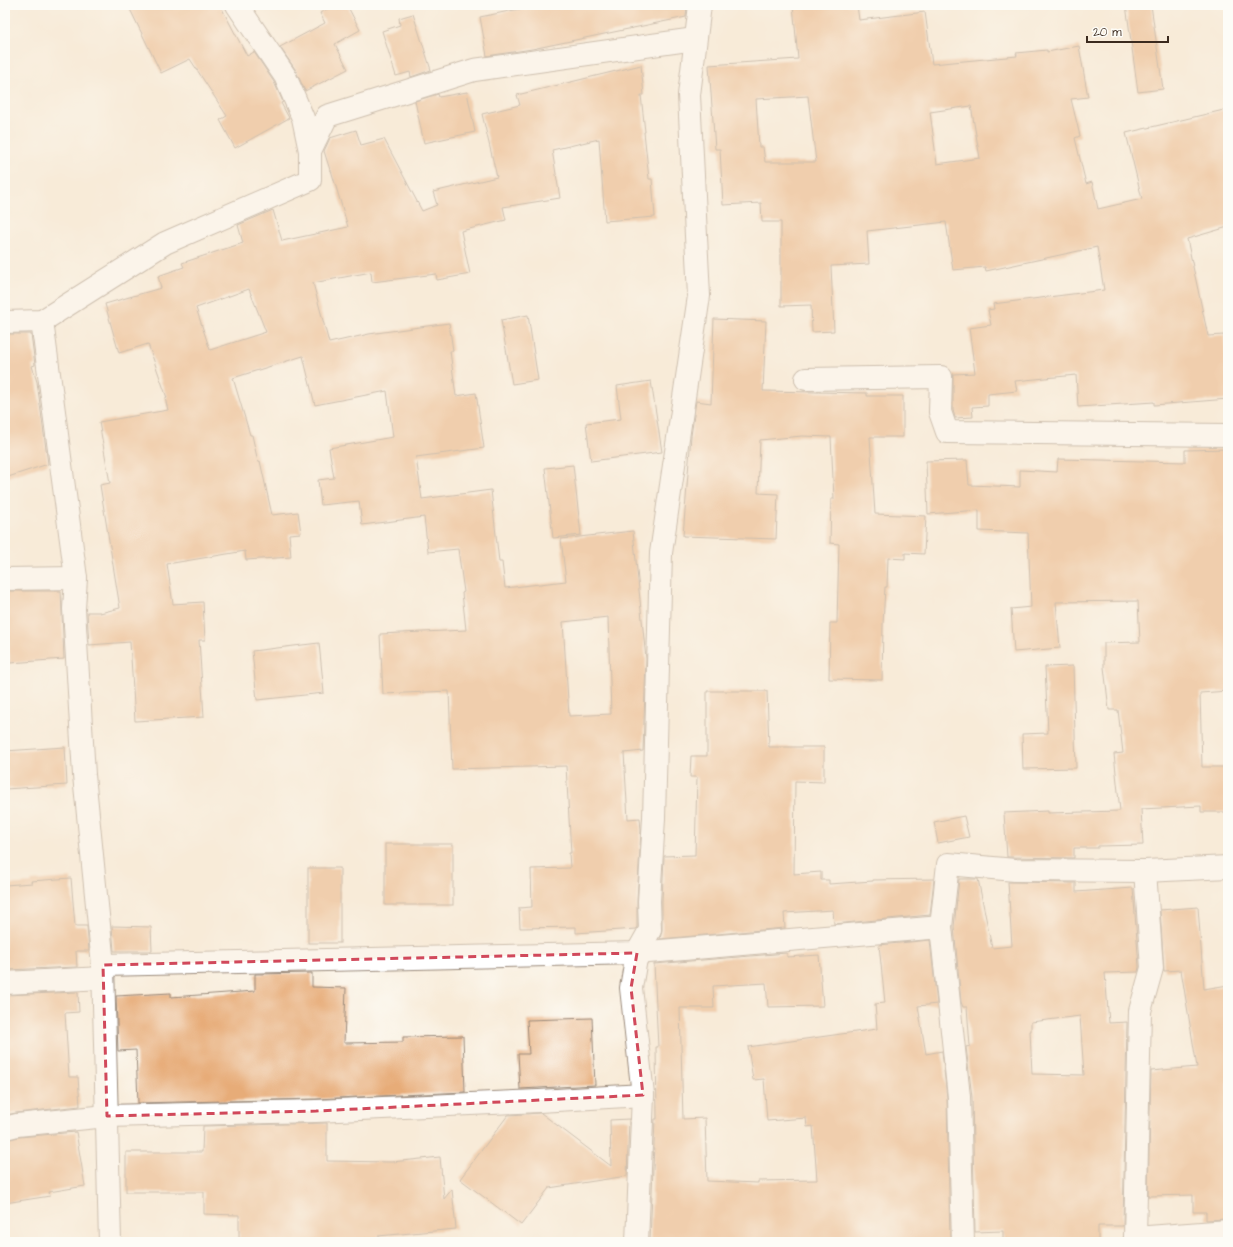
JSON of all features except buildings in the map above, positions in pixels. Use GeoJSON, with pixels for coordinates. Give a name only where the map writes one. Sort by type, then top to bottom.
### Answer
{"type":"FeatureCollection","features":[{"type":"Feature","properties":{"kind":"street"},"geometry":{"type":"LineString","coordinates":[[5,322],[42,321],[165,243],[310,180],[310,151],[303,118],[285,76],[237,5]]}},
{"type":"Feature","properties":{"kind":"street"},"geometry":{"type":"LineString","coordinates":[[637,1242],[643,1095],[631,988],[637,953],[650,930],[649,901],[654,818],[661,553],[699,296],[689,95],[700,5]]}},
{"type":"Feature","properties":{"kind":"street"},"geometry":{"type":"LineString","coordinates":[[310,151],[327,116],[474,70],[695,39]]}},
{"type":"Feature","properties":{"kind":"street"},"geometry":{"type":"LineString","coordinates":[[42,321],[76,578],[74,609],[84,775],[103,972],[110,1242]]}},
{"type":"Feature","properties":{"kind":"street"},"geometry":{"type":"LineString","coordinates":[[806,379],[941,377],[940,412],[947,432],[1228,435]]}},
{"type":"Feature","properties":{"kind":"street"},"geometry":{"type":"LineString","coordinates":[[5,579],[76,578]]}},
{"type":"Feature","properties":{"kind":"street"},"geometry":{"type":"LineString","coordinates":[[964,1242],[959,1097],[941,927],[948,864],[1015,870],[1145,871],[1228,867]]}},
{"type":"Feature","properties":{"kind":"street"},"geometry":{"type":"LineString","coordinates":[[1145,871],[1152,968],[1140,1011],[1134,1240],[1228,1232]]}},
{"type":"Feature","properties":{"kind":"street"},"geometry":{"type":"LineString","coordinates":[[5,983],[103,972],[637,953],[941,927]]}},
{"type":"Feature","properties":{"kind":"street"},"geometry":{"type":"LineString","coordinates":[[5,1128],[16,1125],[107,1116],[316,1111],[643,1095]]}},
{"type":"Feature","properties":{"kind":"highlighted area"},"geometry":{"type":"Polygon","coordinates":[[[637,953],[631,988],[643,1095],[316,1111],[107,1116],[103,965],[637,953]]]}}]}
